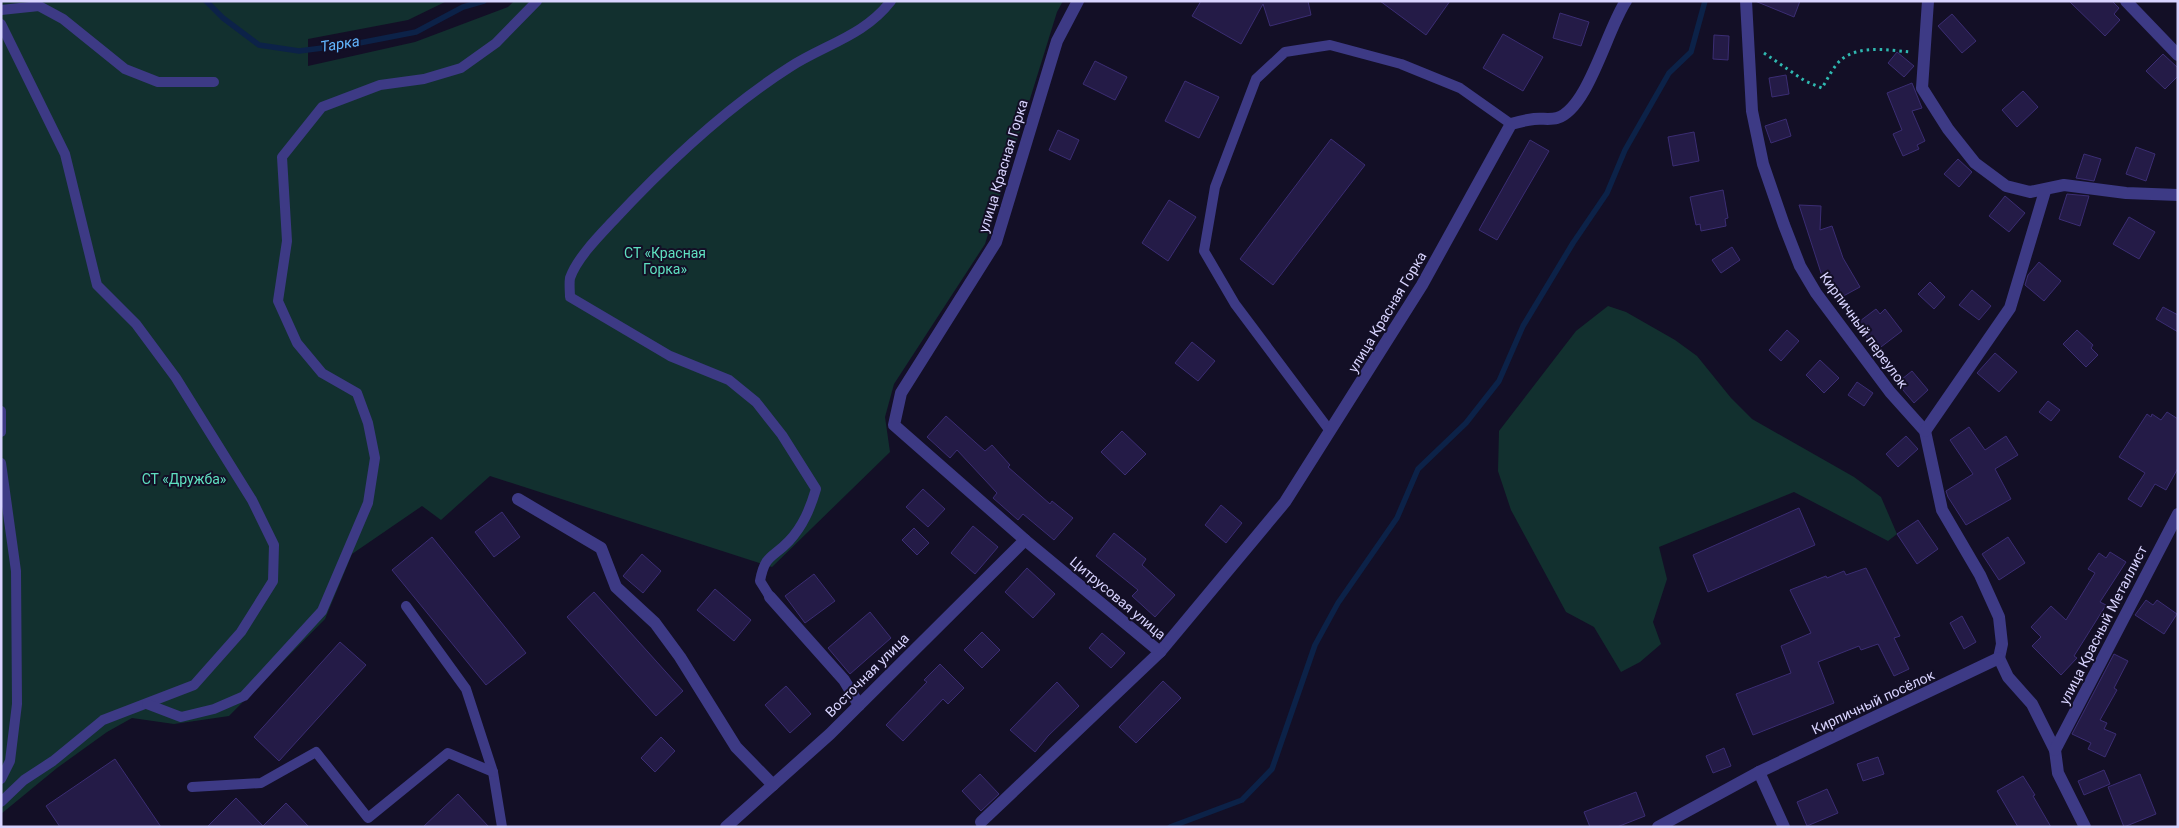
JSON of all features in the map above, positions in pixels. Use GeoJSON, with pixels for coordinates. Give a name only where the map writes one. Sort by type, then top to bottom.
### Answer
{"type":"FeatureCollection","features":[{"type":"Feature","properties":{"kind":"street","name":"улица Красная Горка"},"geometry":{"type":"LineString","coordinates":[[894,425],[901,392],[996,242],[1057,41],[1078,1]]}},
{"type":"Feature","properties":{"kind":"street"},"geometry":{"type":"LineString","coordinates":[[1511,124],[1533,119],[1557,118],[1572,110],[1592,77],[1616,16],[1626,1]]}},
{"type":"Feature","properties":{"kind":"street","name":"Кирпичный переулок"},"geometry":{"type":"LineString","coordinates":[[1746,1],[1752,111],[1763,164],[1800,266],[1816,293],[1878,377],[1925,431],[1942,510],[1980,576],[1999,617],[2002,644],[1999,658]]}},
{"type":"Feature","properties":{"kind":"street"},"geometry":{"type":"LineString","coordinates":[[1928,1],[1922,88],[1948,129],[1975,163],[2006,186],[2030,192],[2045,191],[2064,185],[2126,193],[2178,195]]}},
{"type":"Feature","properties":{"kind":"street"},"geometry":{"type":"LineString","coordinates":[[2126,1],[2178,55]]}},
{"type":"Feature","properties":{"kind":"street","name":"улица Красная Горка"},"geometry":{"type":"LineString","coordinates":[[1160,652],[1285,502],[1422,285],[1511,124]]}},
{"type":"Feature","properties":{"kind":"street"},"geometry":{"type":"LineString","coordinates":[[1925,431],[2010,308],[2045,191]]}},
{"type":"Feature","properties":{"kind":"street","name":"Цитрусовая улица"},"geometry":{"type":"LineString","coordinates":[[894,425],[1025,540],[1160,652],[981,822]]}},
{"type":"Feature","properties":{"kind":"street"},"geometry":{"type":"LineString","coordinates":[[518,499],[601,548],[616,587],[655,622],[680,657],[736,747],[773,785]]}},
{"type":"Feature","properties":{"kind":"street","name":"улица Красный Металлист"},"geometry":{"type":"LineString","coordinates":[[2055,750],[2178,514]]}},
{"type":"Feature","properties":{"kind":"street","name":"Восточная улица"},"geometry":{"type":"LineString","coordinates":[[726,827],[859,705],[1025,540]]}},
{"type":"Feature","properties":{"kind":"street"},"geometry":{"type":"LineString","coordinates":[[770,597],[844,680],[859,705]]}},
{"type":"Feature","properties":{"kind":"street"},"geometry":{"type":"LineString","coordinates":[[1999,658],[2008,677],[2032,704],[2055,750],[2058,773],[2086,827]]}},
{"type":"Feature","properties":{"kind":"street","name":"Кирпичный посёлок"},"geometry":{"type":"LineString","coordinates":[[1658,827],[1759,772],[1999,658]]}},
{"type":"Feature","properties":{"kind":"street"},"geometry":{"type":"LineString","coordinates":[[1759,772],[1784,827]]}},
{"type":"Feature","properties":{"kind":"lane"},"geometry":{"type":"LineString","coordinates":[[147,704],[181,717],[214,709],[244,696],[322,611],[368,502],[375,458],[368,423],[357,393],[322,373],[297,343],[278,301],[287,241],[282,157],[322,107],[380,84],[424,79],[461,68],[496,43],[536,1]]}},
{"type":"Feature","properties":{"kind":"lane"},"geometry":{"type":"LineString","coordinates":[[770,597],[760,581],[763,563],[789,541],[809,513],[816,489],[782,435],[756,402],[729,380],[670,356],[570,297],[570,279],[588,248],[651,180],[690,145],[746,98],[792,66],[828,48],[878,18],[891,1]]}},
{"type":"Feature","properties":{"kind":"lane"},"geometry":{"type":"LineString","coordinates":[[1,10],[39,6],[63,19],[125,69],[158,82],[214,82]]}},
{"type":"Feature","properties":{"kind":"lane"},"geometry":{"type":"LineString","coordinates":[[1,24],[65,154],[97,286],[136,324],[176,378],[252,500],[274,545],[273,581],[241,632],[194,685],[103,720],[53,761],[24,780],[1,802]]}},
{"type":"Feature","properties":{"kind":"lane"},"geometry":{"type":"LineString","coordinates":[[1330,431],[1235,304],[1204,251],[1216,188],[1256,80],[1286,52],[1330,45],[1401,64],[1460,88],[1511,124]]}},
{"type":"Feature","properties":{"kind":"lane"},"geometry":{"type":"LineString","coordinates":[[1,411],[1,432]]}},
{"type":"Feature","properties":{"kind":"lane"},"geometry":{"type":"LineString","coordinates":[[1,463],[16,571],[17,704],[10,761],[1,779]]}},
{"type":"Feature","properties":{"kind":"lane"},"geometry":{"type":"LineString","coordinates":[[406,606],[466,689],[493,772],[502,827]]}},
{"type":"Feature","properties":{"kind":"lane"},"geometry":{"type":"LineString","coordinates":[[192,787],[261,783],[316,752],[368,818],[448,753],[493,772]]}},
{"type":"Feature","properties":{"kind":"path"},"geometry":{"type":"LineString","coordinates":[[1748,44],[1805,81],[1822,88],[1841,60],[1860,52],[1879,49],[1924,53]]}},
{"type":"Feature","properties":{"kind":"green space"},"geometry":{"type":"Polygon","coordinates":[[[1,1],[447,1],[408,20],[308,39],[308,66],[415,42],[508,7],[514,1],[1063,1],[1057,12],[985,244],[894,384],[885,417],[890,452],[772,567],[490,476],[441,520],[422,506],[352,554],[325,619],[229,716],[174,724],[132,718],[107,732],[57,768],[1,814],[1,1]]]}},
{"type":"Feature","properties":{"kind":"green space"},"geometry":{"type":"Polygon","coordinates":[[[1608,306],[1626,312],[1675,340],[1697,356],[1731,398],[1752,419],[1854,477],[1881,497],[1897,534],[1888,541],[1794,492],[1659,547],[1667,579],[1653,622],[1661,644],[1640,662],[1621,672],[1594,627],[1566,612],[1511,510],[1498,471],[1499,431],[1576,331],[1608,306]]]}},
{"type":"Feature","properties":{"kind":"building"},"geometry":{"type":"Polygon","coordinates":[[[1201,1],[1308,1],[1311,15],[1270,26],[1263,4],[1241,44],[1192,16],[1201,1]]]}},
{"type":"Feature","properties":{"kind":"building"},"geometry":{"type":"Polygon","coordinates":[[[1380,1],[1450,1],[1426,35],[1380,1]]]}},
{"type":"Feature","properties":{"kind":"building"},"geometry":{"type":"Polygon","coordinates":[[[1755,1],[1800,1],[1794,17],[1755,1]]]}},
{"type":"Feature","properties":{"kind":"building"},"geometry":{"type":"Polygon","coordinates":[[[2069,1],[2112,1],[2119,8],[2114,14],[2120,20],[2105,36],[2069,1]]]}},
{"type":"Feature","properties":{"kind":"building"},"geometry":{"type":"Polygon","coordinates":[[[1560,13],[1589,22],[1581,46],[1553,38],[1560,13]]]}},
{"type":"Feature","properties":{"kind":"building"},"geometry":{"type":"Polygon","coordinates":[[[1952,14],[1976,41],[1962,53],[1938,26],[1952,14]]]}},
{"type":"Feature","properties":{"kind":"building"},"geometry":{"type":"Polygon","coordinates":[[[1503,34],[1543,57],[1523,91],[1483,68],[1503,34]]]}},
{"type":"Feature","properties":{"kind":"building"},"geometry":{"type":"Polygon","coordinates":[[[1714,35],[1729,36],[1728,60],[1713,59],[1714,35]]]}},
{"type":"Feature","properties":{"kind":"building"},"geometry":{"type":"Polygon","coordinates":[[[1897,52],[1914,66],[1904,77],[1888,63],[1897,52]]]}},
{"type":"Feature","properties":{"kind":"building"},"geometry":{"type":"Polygon","coordinates":[[[2163,54],[2178,68],[2178,76],[2165,89],[2146,71],[2163,54]]]}},
{"type":"Feature","properties":{"kind":"building"},"geometry":{"type":"Polygon","coordinates":[[[1095,61],[1127,77],[1115,100],[1083,84],[1095,61]]]}},
{"type":"Feature","properties":{"kind":"building"},"geometry":{"type":"Polygon","coordinates":[[[1786,75],[1789,94],[1772,97],[1769,78],[1786,75]]]}},
{"type":"Feature","properties":{"kind":"building"},"geometry":{"type":"Polygon","coordinates":[[[1185,81],[1219,97],[1199,138],[1165,121],[1185,81]]]}},
{"type":"Feature","properties":{"kind":"building"},"geometry":{"type":"Polygon","coordinates":[[[1912,83],[1922,108],[1912,111],[1925,141],[1917,145],[1919,149],[1903,156],[1893,134],[1902,130],[1887,93],[1912,83]]]}},
{"type":"Feature","properties":{"kind":"building"},"geometry":{"type":"Polygon","coordinates":[[[2023,91],[2038,107],[2017,127],[2002,110],[2023,91]]]}},
{"type":"Feature","properties":{"kind":"building"},"geometry":{"type":"Polygon","coordinates":[[[1786,119],[1791,136],[1771,143],[1765,126],[1786,119]]]}},
{"type":"Feature","properties":{"kind":"building"},"geometry":{"type":"Polygon","coordinates":[[[1058,130],[1079,140],[1070,160],[1049,150],[1058,130]]]}},
{"type":"Feature","properties":{"kind":"building"},"geometry":{"type":"Polygon","coordinates":[[[1694,132],[1699,161],[1673,166],[1668,137],[1694,132]]]}},
{"type":"Feature","properties":{"kind":"building"},"geometry":{"type":"Polygon","coordinates":[[[1331,139],[1365,165],[1273,285],[1240,259],[1331,139]]]}},
{"type":"Feature","properties":{"kind":"building"},"geometry":{"type":"Polygon","coordinates":[[[1530,140],[1549,151],[1497,240],[1479,230],[1530,140]]]}},
{"type":"Feature","properties":{"kind":"building"},"geometry":{"type":"Polygon","coordinates":[[[2136,147],[2155,154],[2146,181],[2126,174],[2136,147]]]}},
{"type":"Feature","properties":{"kind":"building"},"geometry":{"type":"Polygon","coordinates":[[[2084,154],[2101,159],[2094,181],[2076,178],[2084,154]]]}},
{"type":"Feature","properties":{"kind":"building"},"geometry":{"type":"Polygon","coordinates":[[[1958,159],[1972,172],[1959,187],[1944,174],[1958,159]]]}},
{"type":"Feature","properties":{"kind":"building"},"geometry":{"type":"Polygon","coordinates":[[[1723,190],[1728,218],[1725,219],[1726,226],[1701,231],[1700,224],[1696,225],[1690,197],[1723,190]]]}},
{"type":"Feature","properties":{"kind":"building"},"geometry":{"type":"Polygon","coordinates":[[[2067,194],[2089,196],[2080,226],[2059,219],[2067,194]]]}},
{"type":"Feature","properties":{"kind":"building"},"geometry":{"type":"Polygon","coordinates":[[[2005,196],[2025,213],[2009,232],[1989,216],[2005,196]]]}},
{"type":"Feature","properties":{"kind":"building"},"geometry":{"type":"Polygon","coordinates":[[[1169,200],[1196,217],[1168,261],[1142,243],[1169,200]]]}},
{"type":"Feature","properties":{"kind":"building"},"geometry":{"type":"Polygon","coordinates":[[[1799,205],[1821,206],[1820,230],[1832,226],[1843,258],[1860,287],[1836,300],[1823,279],[1799,205]]]}},
{"type":"Feature","properties":{"kind":"building"},"geometry":{"type":"Polygon","coordinates":[[[2129,217],[2155,232],[2139,259],[2113,244],[2129,217]]]}},
{"type":"Feature","properties":{"kind":"building"},"geometry":{"type":"Polygon","coordinates":[[[1732,247],[1740,260],[1721,273],[1712,260],[1732,247]]]}},
{"type":"Feature","properties":{"kind":"building"},"geometry":{"type":"Polygon","coordinates":[[[2039,262],[2061,281],[2044,301],[2025,285],[2028,275],[2039,262]]]}},
{"type":"Feature","properties":{"kind":"building"},"geometry":{"type":"Polygon","coordinates":[[[1930,282],[1945,297],[1934,309],[1918,294],[1930,282]]]}},
{"type":"Feature","properties":{"kind":"building"},"geometry":{"type":"Polygon","coordinates":[[[1972,290],[1991,306],[1979,320],[1959,305],[1972,290]]]}},
{"type":"Feature","properties":{"kind":"building"},"geometry":{"type":"Polygon","coordinates":[[[2163,307],[2178,315],[2178,332],[2156,319],[2163,307]]]}},
{"type":"Feature","properties":{"kind":"building"},"geometry":{"type":"Polygon","coordinates":[[[1876,309],[1880,314],[1885,309],[1902,331],[1877,350],[1856,324],[1876,309]]]}},
{"type":"Feature","properties":{"kind":"building"},"geometry":{"type":"Polygon","coordinates":[[[1787,330],[1799,341],[1781,361],[1769,350],[1787,330]]]}},
{"type":"Feature","properties":{"kind":"building"},"geometry":{"type":"Polygon","coordinates":[[[2077,330],[2093,345],[2091,348],[2098,355],[2086,367],[2063,344],[2077,330]]]}},
{"type":"Feature","properties":{"kind":"building"},"geometry":{"type":"Polygon","coordinates":[[[1192,342],[1215,361],[1198,381],[1175,363],[1192,342]]]}},
{"type":"Feature","properties":{"kind":"building"},"geometry":{"type":"Polygon","coordinates":[[[1995,353],[2017,372],[1999,392],[1977,373],[1995,353]]]}},
{"type":"Feature","properties":{"kind":"building"},"geometry":{"type":"Polygon","coordinates":[[[1820,360],[1839,378],[1824,393],[1806,375],[1820,360]]]}},
{"type":"Feature","properties":{"kind":"building"},"geometry":{"type":"Polygon","coordinates":[[[1912,371],[1928,390],[1914,403],[1897,383],[1912,371]]]}},
{"type":"Feature","properties":{"kind":"building"},"geometry":{"type":"Polygon","coordinates":[[[1857,382],[1873,393],[1864,406],[1848,395],[1857,382]]]}},
{"type":"Feature","properties":{"kind":"building"},"geometry":{"type":"Polygon","coordinates":[[[2048,401],[2060,410],[2051,421],[2039,412],[2048,401]]]}},
{"type":"Feature","properties":{"kind":"building"},"geometry":{"type":"Polygon","coordinates":[[[2167,412],[2178,419],[2178,468],[2166,490],[2155,484],[2141,507],[2128,499],[2145,473],[2119,457],[2147,414],[2151,417],[2152,414],[2161,420],[2167,412]]]}},
{"type":"Feature","properties":{"kind":"building"},"geometry":{"type":"Polygon","coordinates":[[[946,416],[985,451],[992,445],[1010,465],[1008,467],[1050,504],[1052,501],[1073,518],[1054,540],[1023,514],[1018,520],[993,498],[997,493],[957,450],[950,458],[927,437],[946,416]]]}},
{"type":"Feature","properties":{"kind":"building"},"geometry":{"type":"Polygon","coordinates":[[[1969,427],[1985,450],[2006,436],[2018,455],[1995,469],[2011,499],[1966,525],[1946,491],[1973,474],[1950,440],[1969,427]]]}},
{"type":"Feature","properties":{"kind":"building"},"geometry":{"type":"Polygon","coordinates":[[[1122,431],[1146,454],[1125,475],[1101,452],[1122,431]]]}},
{"type":"Feature","properties":{"kind":"building"},"geometry":{"type":"Polygon","coordinates":[[[1906,436],[1918,449],[1898,467],[1886,454],[1906,436]]]}},
{"type":"Feature","properties":{"kind":"building"},"geometry":{"type":"Polygon","coordinates":[[[923,489],[945,509],[928,527],[906,507],[923,489]]]}},
{"type":"Feature","properties":{"kind":"building"},"geometry":{"type":"Polygon","coordinates":[[[1221,505],[1242,523],[1226,543],[1205,525],[1221,505]]]}},
{"type":"Feature","properties":{"kind":"building"},"geometry":{"type":"Polygon","coordinates":[[[1799,508],[1815,545],[1708,592],[1693,555],[1799,508]]]}},
{"type":"Feature","properties":{"kind":"building"},"geometry":{"type":"Polygon","coordinates":[[[502,512],[520,537],[494,557],[475,532],[502,512]]]}},
{"type":"Feature","properties":{"kind":"building"},"geometry":{"type":"Polygon","coordinates":[[[1918,520],[1938,549],[1917,564],[1897,534],[1918,520]]]}},
{"type":"Feature","properties":{"kind":"building"},"geometry":{"type":"Polygon","coordinates":[[[973,526],[998,547],[975,574],[951,553],[973,526]]]}},
{"type":"Feature","properties":{"kind":"building"},"geometry":{"type":"Polygon","coordinates":[[[914,528],[929,543],[917,555],[902,540],[914,528]]]}},
{"type":"Feature","properties":{"kind":"building"},"geometry":{"type":"Polygon","coordinates":[[[1114,533],[1146,559],[1142,565],[1175,595],[1155,617],[1132,596],[1138,590],[1096,556],[1114,533]]]}},
{"type":"Feature","properties":{"kind":"building"},"geometry":{"type":"Polygon","coordinates":[[[432,537],[526,653],[486,685],[392,570],[432,537]]]}},
{"type":"Feature","properties":{"kind":"building"},"geometry":{"type":"Polygon","coordinates":[[[2008,537],[2025,563],[1999,580],[1982,554],[2008,537]]]}},
{"type":"Feature","properties":{"kind":"building"},"geometry":{"type":"Polygon","coordinates":[[[2110,552],[2126,562],[2100,602],[2106,605],[2074,656],[2077,658],[2061,675],[2032,646],[2041,637],[2031,627],[2051,606],[2066,620],[2095,573],[2088,569],[2099,553],[2106,558],[2110,552]]]}},
{"type":"Feature","properties":{"kind":"building"},"geometry":{"type":"Polygon","coordinates":[[[642,554],[661,571],[643,593],[623,576],[642,554]]]}},
{"type":"Feature","properties":{"kind":"building"},"geometry":{"type":"Polygon","coordinates":[[[1027,568],[1055,594],[1033,618],[1005,592],[1027,568]]]}},
{"type":"Feature","properties":{"kind":"building"},"geometry":{"type":"Polygon","coordinates":[[[1866,568],[1900,636],[1894,638],[1909,669],[1894,676],[1878,644],[1861,650],[1859,646],[1818,662],[1834,703],[1753,735],[1736,694],[1791,673],[1781,646],[1811,633],[1790,590],[1826,576],[1827,578],[1844,571],[1846,575],[1866,568]]]}},
{"type":"Feature","properties":{"kind":"building"},"geometry":{"type":"Polygon","coordinates":[[[814,574],[835,601],[805,623],[785,596],[814,574]]]}},
{"type":"Feature","properties":{"kind":"building"},"geometry":{"type":"Polygon","coordinates":[[[715,589],[751,620],[734,641],[697,610],[715,589]]]}},
{"type":"Feature","properties":{"kind":"building"},"geometry":{"type":"Polygon","coordinates":[[[594,592],[683,691],[656,716],[567,617],[594,592]]]}},
{"type":"Feature","properties":{"kind":"building"},"geometry":{"type":"Polygon","coordinates":[[[2146,600],[2153,605],[2157,600],[2177,614],[2164,634],[2135,615],[2146,600]]]}},
{"type":"Feature","properties":{"kind":"building"},"geometry":{"type":"Polygon","coordinates":[[[870,612],[891,638],[850,674],[828,648],[870,612]]]}},
{"type":"Feature","properties":{"kind":"building"},"geometry":{"type":"Polygon","coordinates":[[[1962,616],[1976,642],[1964,649],[1950,623],[1962,616]]]}},
{"type":"Feature","properties":{"kind":"building"},"geometry":{"type":"Polygon","coordinates":[[[982,632],[1000,650],[982,668],[964,650],[982,632]]]}},
{"type":"Feature","properties":{"kind":"building"},"geometry":{"type":"Polygon","coordinates":[[[1102,633],[1125,653],[1111,668],[1089,648],[1102,633]]]}},
{"type":"Feature","properties":{"kind":"building"},"geometry":{"type":"Polygon","coordinates":[[[340,642],[366,665],[279,761],[254,737],[340,642]]]}},
{"type":"Feature","properties":{"kind":"building"},"geometry":{"type":"Polygon","coordinates":[[[2114,654],[2128,661],[2114,688],[2117,690],[2100,720],[2107,723],[2104,729],[2116,734],[2105,757],[2088,749],[2091,743],[2072,734],[2114,654]]]}},
{"type":"Feature","properties":{"kind":"building"},"geometry":{"type":"Polygon","coordinates":[[[940,664],[964,688],[948,704],[943,699],[903,741],[886,725],[927,682],[924,680],[940,664]]]}},
{"type":"Feature","properties":{"kind":"building"},"geometry":{"type":"Polygon","coordinates":[[[1163,681],[1181,698],[1136,743],[1119,727],[1163,681]]]}},
{"type":"Feature","properties":{"kind":"building"},"geometry":{"type":"Polygon","coordinates":[[[1057,682],[1079,706],[1048,736],[1035,752],[1010,730],[1057,682]]]}},
{"type":"Feature","properties":{"kind":"building"},"geometry":{"type":"Polygon","coordinates":[[[786,686],[811,714],[790,733],[765,705],[786,686]]]}},
{"type":"Feature","properties":{"kind":"building"},"geometry":{"type":"Polygon","coordinates":[[[661,737],[675,751],[655,772],[641,758],[661,737]]]}},
{"type":"Feature","properties":{"kind":"building"},"geometry":{"type":"Polygon","coordinates":[[[1724,748],[1731,766],[1713,773],[1706,756],[1724,748]]]}},
{"type":"Feature","properties":{"kind":"building"},"geometry":{"type":"Polygon","coordinates":[[[1878,757],[1884,774],[1863,781],[1857,764],[1878,757]]]}},
{"type":"Feature","properties":{"kind":"building"},"geometry":{"type":"Polygon","coordinates":[[[115,759],[161,827],[60,827],[46,806],[115,759]]]}},
{"type":"Feature","properties":{"kind":"building"},"geometry":{"type":"Polygon","coordinates":[[[2104,770],[2110,784],[2084,795],[2078,781],[2104,770]]]}},
{"type":"Feature","properties":{"kind":"building"},"geometry":{"type":"Polygon","coordinates":[[[980,774],[999,794],[981,811],[962,791],[980,774]]]}},
{"type":"Feature","properties":{"kind":"building"},"geometry":{"type":"Polygon","coordinates":[[[2140,774],[2156,814],[2124,827],[2108,787],[2140,774]]]}},
{"type":"Feature","properties":{"kind":"building"},"geometry":{"type":"Polygon","coordinates":[[[2023,776],[2051,827],[2018,827],[1997,791],[2023,776]]]}},
{"type":"Feature","properties":{"kind":"building"},"geometry":{"type":"Polygon","coordinates":[[[1827,789],[1838,813],[1807,826],[1797,802],[1827,789]]]}},
{"type":"Feature","properties":{"kind":"building"},"geometry":{"type":"Polygon","coordinates":[[[1636,792],[1645,816],[1617,827],[1590,827],[1584,812],[1636,792]]]}},
{"type":"Feature","properties":{"kind":"building"},"geometry":{"type":"Polygon","coordinates":[[[458,794],[489,827],[423,827],[458,794]]]}},
{"type":"Feature","properties":{"kind":"building"},"geometry":{"type":"Polygon","coordinates":[[[236,798],[263,826],[286,803],[309,827],[207,827],[236,798]]]}},
{"type":"Feature","properties":{"kind":"waterway","name":"Тарка"},"geometry":{"type":"LineString","coordinates":[[206,1],[223,18],[259,45],[299,51],[354,44],[416,32],[463,7],[484,1]]}},
{"type":"Feature","properties":{"kind":"waterway"},"geometry":{"type":"LineString","coordinates":[[1170,827],[1242,800],[1272,769],[1315,645],[1338,603],[1397,518],[1418,469],[1466,423],[1499,381],[1523,326],[1573,243],[1607,193],[1625,150],[1669,73],[1691,52],[1705,1]]}},
{"type":"Feature","properties":{"kind":"park label","name":"СТ «Красная Горка»"},"geometry":{"type":"Point","coordinates":[665,262]}},
{"type":"Feature","properties":{"kind":"park label","name":"СТ «Дружба»"},"geometry":{"type":"Point","coordinates":[184,479]}}]}
